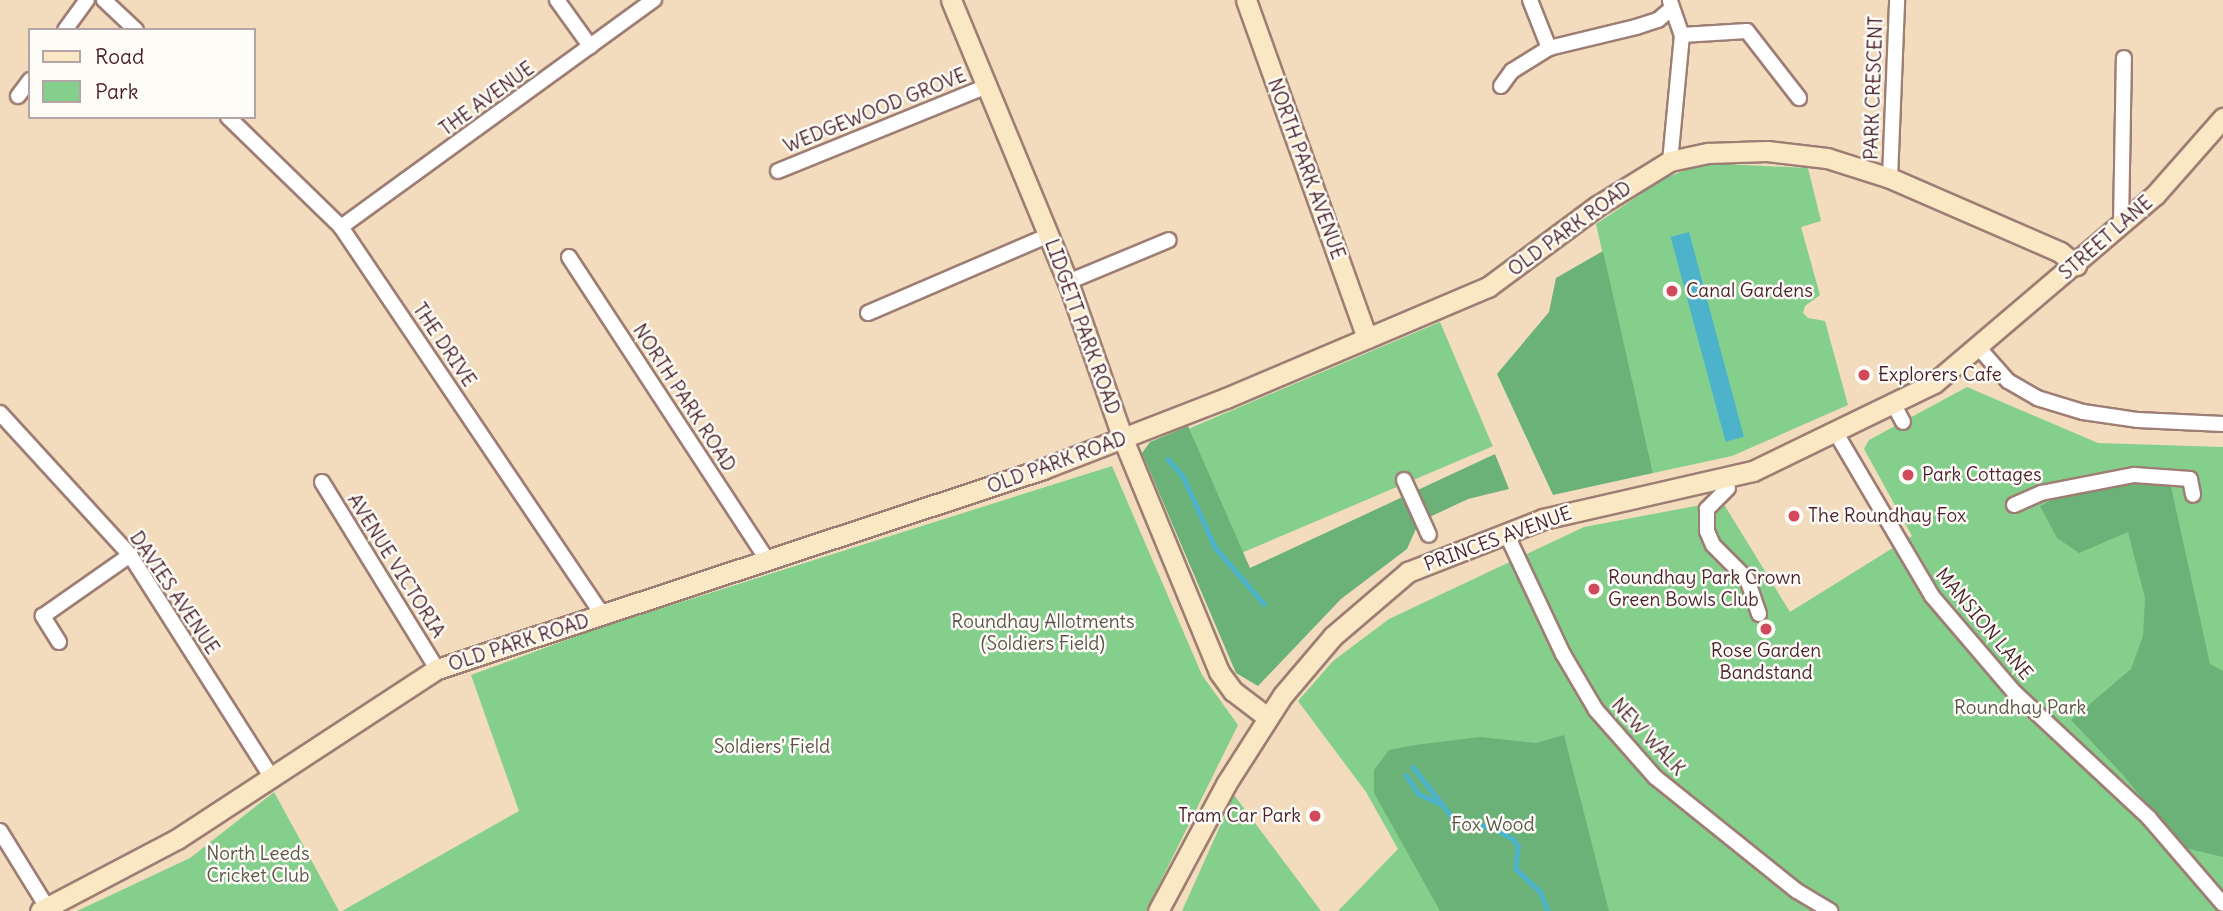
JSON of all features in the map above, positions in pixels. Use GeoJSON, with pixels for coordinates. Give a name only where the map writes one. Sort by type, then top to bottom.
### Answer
{"type":"FeatureCollection","features":[{"type":"Feature","properties":{"kind":"street"},"geometry":{"type":"LineString","coordinates":[[66,28],[87,0]]}},
{"type":"Feature","properties":{"kind":"street"},"geometry":{"type":"LineString","coordinates":[[104,0],[134,28]]}},
{"type":"Feature","properties":{"kind":"street"},"geometry":{"type":"LineString","coordinates":[[557,0],[590,46]]}},
{"type":"Feature","properties":{"kind":"street","name":"THE AVENUE"},"geometry":{"type":"LineString","coordinates":[[341,227],[654,0]]}},
{"type":"Feature","properties":{"kind":"street","name":"LIDGETT PARK ROAD"},"geometry":{"type":"LineString","coordinates":[[951,0],[1068,282],[1123,439],[1219,672],[1233,691],[1267,717]]}},
{"type":"Feature","properties":{"kind":"street","name":"NORTH PARK AVENUE"},"geometry":{"type":"LineString","coordinates":[[1246,0],[1367,338]]}},
{"type":"Feature","properties":{"kind":"street"},"geometry":{"type":"LineString","coordinates":[[1530,0],[1549,48]]}},
{"type":"Feature","properties":{"kind":"street","name":"PARK CRESCENT"},"geometry":{"type":"LineString","coordinates":[[1890,178],[1897,0]]}},
{"type":"Feature","properties":{"kind":"street"},"geometry":{"type":"LineString","coordinates":[[1501,86],[1512,71],[1549,48],[1658,20],[1671,4]]}},
{"type":"Feature","properties":{"kind":"street"},"geometry":{"type":"LineString","coordinates":[[1670,161],[1682,35],[1671,4]]}},
{"type":"Feature","properties":{"kind":"street"},"geometry":{"type":"LineString","coordinates":[[1682,35],[1747,32],[1799,98]]}},
{"type":"Feature","properties":{"kind":"street"},"geometry":{"type":"LineString","coordinates":[[2121,225],[2124,58]]}},
{"type":"Feature","properties":{"kind":"street"},"geometry":{"type":"LineString","coordinates":[[18,96],[28,83]]}},
{"type":"Feature","properties":{"kind":"street","name":"WEDGEWOOD GROVE"},"geometry":{"type":"LineString","coordinates":[[778,171],[987,86]]}},
{"type":"Feature","properties":{"kind":"street","name":"STREET LANE"},"geometry":{"type":"LineString","coordinates":[[1979,348],[2155,195],[2223,118]]}},
{"type":"Feature","properties":{"kind":"street","name":"THE DRIVE"},"geometry":{"type":"LineString","coordinates":[[230,119],[341,227],[603,616]]}},
{"type":"Feature","properties":{"kind":"street","name":"OLD PARK ROAD"},"geometry":{"type":"LineString","coordinates":[[44,909],[177,839],[438,669],[603,616],[1123,439],[1488,287],[1597,206],[1670,161],[1708,152],[1767,151],[1827,158],[1890,178],[2060,252],[2076,265]]}},
{"type":"Feature","properties":{"kind":"street"},"geometry":{"type":"LineString","coordinates":[[868,313],[1049,235]]}},
{"type":"Feature","properties":{"kind":"street"},"geometry":{"type":"LineString","coordinates":[[1068,282],[1169,240]]}},
{"type":"Feature","properties":{"kind":"street","name":"NORTH PARK ROAD"},"geometry":{"type":"LineString","coordinates":[[569,257],[767,560]]}},
{"type":"Feature","properties":{"kind":"street"},"geometry":{"type":"LineString","coordinates":[[1979,348],[2008,381],[2036,398],[2083,412],[2138,420],[2223,424]]}},
{"type":"Feature","properties":{"kind":"street","name":"PRINCES AVENUE"},"geometry":{"type":"LineString","coordinates":[[1158,911],[1267,717],[1333,636],[1408,572],[1543,519],[1753,471],[1836,433],[1898,414],[1979,348]]}},
{"type":"Feature","properties":{"kind":"street","name":"DAVIES AVENUE"},"geometry":{"type":"LineString","coordinates":[[0,413],[130,555],[271,776]]}},
{"type":"Feature","properties":{"kind":"street","name":"MANSION LANE"},"geometry":{"type":"LineString","coordinates":[[1836,433],[1932,596],[2014,692],[2149,818],[2223,904]]}},
{"type":"Feature","properties":{"kind":"street"},"geometry":{"type":"LineString","coordinates":[[2014,505],[2041,493],[2142,474],[2190,479],[2193,495]]}},
{"type":"Feature","properties":{"kind":"street"},"geometry":{"type":"LineString","coordinates":[[1404,480],[1429,535]]}},
{"type":"Feature","properties":{"kind":"street","name":"AVENUE VICTORIA"},"geometry":{"type":"LineString","coordinates":[[321,482],[438,669]]}},
{"type":"Feature","properties":{"kind":"street"},"geometry":{"type":"LineString","coordinates":[[1728,488],[1707,509],[1707,531],[1713,545],[1747,579],[1759,614]]}},
{"type":"Feature","properties":{"kind":"street","name":"NEW WALK"},"geometry":{"type":"LineString","coordinates":[[1506,533],[1563,654],[1596,710],[1655,777],[1797,891],[1830,911]]}},
{"type":"Feature","properties":{"kind":"street"},"geometry":{"type":"LineString","coordinates":[[59,642],[43,616],[130,555]]}},
{"type":"Feature","properties":{"kind":"street"},"geometry":{"type":"LineString","coordinates":[[0,831],[44,909]]}},
{"type":"Feature","properties":{"kind":"green space","name":"Canal Gardens"},"geometry":{"type":"Polygon","coordinates":[[[1703,163],[1808,168],[1821,221],[1801,227],[1820,295],[1805,306],[1803,313],[1808,318],[1825,321],[1848,405],[1732,456],[1653,473],[1596,224],[1665,178],[1703,163]]]}},
{"type":"Feature","properties":{"kind":"green space"},"geometry":{"type":"Polygon","coordinates":[[[1603,251],[1653,473],[1553,495],[1497,374],[1549,312],[1556,278],[1603,251]]]}},
{"type":"Feature","properties":{"kind":"green space"},"geometry":{"type":"Polygon","coordinates":[[[1440,322],[1493,446],[1241,553],[1189,429],[1440,322]]]}},
{"type":"Feature","properties":{"kind":"green space","name":"Roundhay Park"},"geometry":{"type":"Polygon","coordinates":[[[1967,387],[2098,443],[2223,447],[2223,911],[1338,911],[1398,849],[1366,792],[1298,701],[1333,661],[1389,619],[1584,527],[1722,501],[1790,612],[1912,536],[1864,449],[1869,440],[1967,387]]]}},
{"type":"Feature","properties":{"kind":"green space"},"geometry":{"type":"Polygon","coordinates":[[[1188,426],[1250,568],[1495,454],[1509,489],[1468,499],[1419,522],[1407,549],[1341,599],[1258,686],[1236,673],[1142,453],[1150,442],[1188,426]]]}},
{"type":"Feature","properties":{"kind":"green space","name":"Soldiers' Field"},"geometry":{"type":"Polygon","coordinates":[[[1112,466],[1202,675],[1238,725],[1146,911],[342,911],[519,811],[471,675],[599,628],[1112,466]]]}},
{"type":"Feature","properties":{"kind":"green space"},"geometry":{"type":"Polygon","coordinates":[[[2168,473],[2210,664],[2223,671],[2223,857],[2181,847],[2124,776],[2071,720],[2131,669],[2143,636],[2145,598],[2128,532],[2079,553],[2057,538],[2040,506],[2098,476],[2168,473]]]}},
{"type":"Feature","properties":{"kind":"green space","name":"Fox Wood"},"geometry":{"type":"Polygon","coordinates":[[[1564,735],[1609,911],[1440,911],[1374,793],[1374,770],[1389,750],[1415,745],[1480,737],[1536,743],[1564,735]]]}},
{"type":"Feature","properties":{"kind":"green space","name":"North Leeds Cricket Club"},"geometry":{"type":"Polygon","coordinates":[[[274,792],[339,911],[77,911],[190,858],[274,792]]]}},
{"type":"Feature","properties":{"kind":"green space"},"geometry":{"type":"Polygon","coordinates":[[[1234,795],[1321,911],[1182,911],[1234,795]]]}},
{"type":"Feature","properties":{"kind":"water"},"geometry":{"type":"Polygon","coordinates":[[[1689,232],[1744,437],[1726,442],[1671,237],[1689,232]]]}},
{"type":"Feature","properties":{"kind":"waterway"},"geometry":{"type":"LineString","coordinates":[[1168,459],[1183,476],[1215,547],[1264,604]]}},
{"type":"Feature","properties":{"kind":"waterway"},"geometry":{"type":"LineString","coordinates":[[1413,767],[1453,818],[1495,829],[1513,839],[1518,846],[1516,869],[1540,891],[1548,911]]}},
{"type":"Feature","properties":{"kind":"waterway"},"geometry":{"type":"LineString","coordinates":[[1406,775],[1419,794],[1439,803]]}},
{"type":"Feature","properties":{"kind":"place","name":"Canal Gardens"},"geometry":{"type":"Point","coordinates":[1672,291]}},
{"type":"Feature","properties":{"kind":"place","name":"Explorers Cafe"},"geometry":{"type":"Point","coordinates":[1864,375]}},
{"type":"Feature","properties":{"kind":"place","name":"Park Cottages"},"geometry":{"type":"Point","coordinates":[1908,475]}},
{"type":"Feature","properties":{"kind":"place","name":"The Roundhay Fox"},"geometry":{"type":"Point","coordinates":[1794,516]}},
{"type":"Feature","properties":{"kind":"place","name":"Roundhay Park Crown Green Bowls Club"},"geometry":{"type":"Point","coordinates":[1594,589]}},
{"type":"Feature","properties":{"kind":"place","name":"Rose Garden Bandstand"},"geometry":{"type":"Point","coordinates":[1766,629]}},
{"type":"Feature","properties":{"kind":"place","name":"Tram Car Park"},"geometry":{"type":"Point","coordinates":[1315,816]}},
{"type":"Feature","properties":{"kind":"park label","name":"Roundhay Allotments (Soldiers Field)"},"geometry":{"type":"Point","coordinates":[1043,633]}}]}
